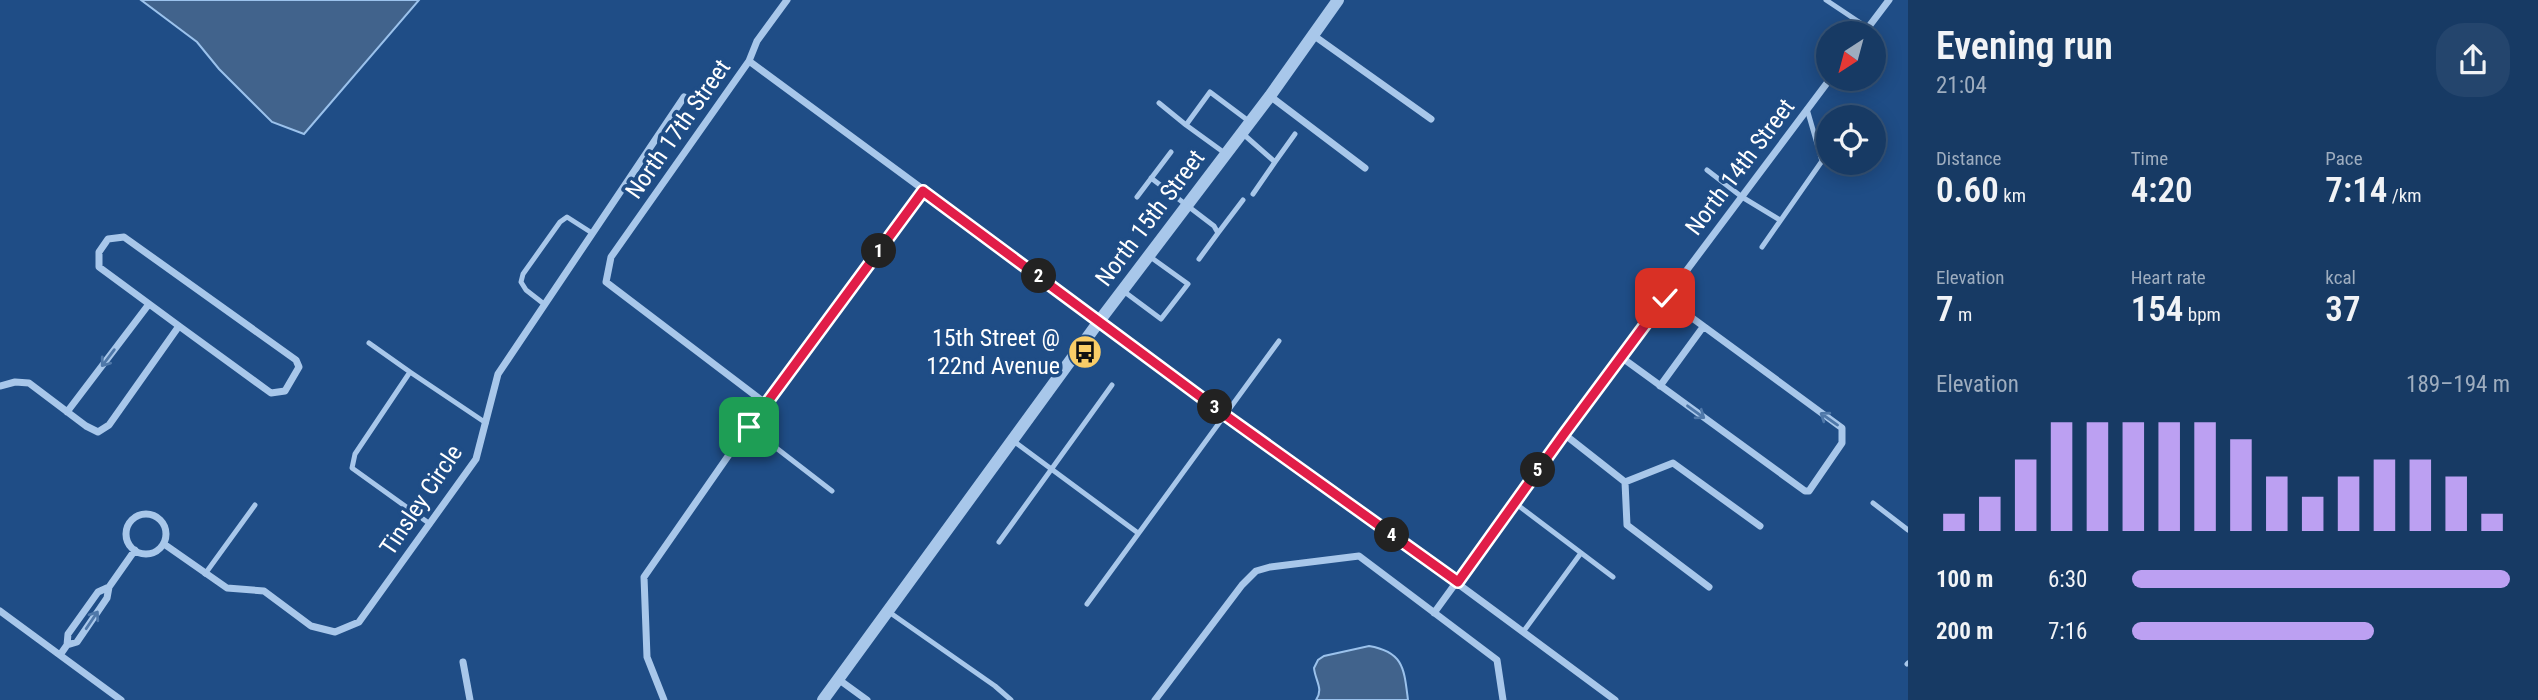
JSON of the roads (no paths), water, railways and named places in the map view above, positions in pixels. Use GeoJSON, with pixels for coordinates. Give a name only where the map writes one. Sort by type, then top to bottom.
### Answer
{"type":"FeatureCollection","features":[{"type":"Feature","properties":{"kind":"street","name":"North 17th Street"},"geometry":{"type":"LineString","coordinates":[[765,403],[606,282],[611,257],[749,61],[757,41],[787,0]]}},
{"type":"Feature","properties":{"kind":"street","name":"North 15th Street"},"geometry":{"type":"LineString","coordinates":[[823,700],[1122,290],[1270,96],[1338,0]]}},
{"type":"Feature","properties":{"kind":"street"},"geometry":{"type":"LineString","coordinates":[[1872,21],[1886,1]]}},
{"type":"Feature","properties":{"kind":"street"},"geometry":{"type":"LineString","coordinates":[[1313,35],[1430,119]]}},
{"type":"Feature","properties":{"kind":"street"},"geometry":{"type":"LineString","coordinates":[[749,61],[1225,415],[1458,582],[1615,700]]}},
{"type":"Feature","properties":{"kind":"street","name":"North 14th Street"},"geometry":{"type":"LineString","coordinates":[[1434,613],[1621,357],[1821,91]]}},
{"type":"Feature","properties":{"kind":"street"},"geometry":{"type":"LineString","coordinates":[[1270,96],[1365,168]]}},
{"type":"Feature","properties":{"kind":"street","name":"Tinsley Circle"},"geometry":{"type":"LineString","coordinates":[[164,544],[227,588],[264,591],[311,626],[335,632],[359,622],[476,459],[498,374],[684,97]]}},
{"type":"Feature","properties":{"kind":"street"},"geometry":{"type":"LineString","coordinates":[[664,700],[647,657],[645,577],[765,403],[923,191]]}},
{"type":"Feature","properties":{"kind":"street"},"geometry":{"type":"LineString","coordinates":[[124,237],[296,360],[299,367],[296,375],[285,391],[271,393],[179,326],[99,267],[99,252],[108,239],[124,237]]}},
{"type":"Feature","properties":{"kind":"street"},"geometry":{"type":"LineString","coordinates":[[1621,357],[1805,491],[1809,491],[1842,443],[1842,428],[1665,298]]}},
{"type":"Feature","properties":{"kind":"street"},"geometry":{"type":"LineString","coordinates":[[67,412],[149,304]]}},
{"type":"Feature","properties":{"kind":"street"},"geometry":{"type":"LineString","coordinates":[[0,387],[15,382],[30,383],[98,432],[108,425],[179,326]]}},
{"type":"Feature","properties":{"kind":"street"},"geometry":{"type":"LineString","coordinates":[[1660,386],[1703,327]]}},
{"type":"Feature","properties":{"kind":"street"},"geometry":{"type":"LineString","coordinates":[[1564,434],[1625,482],[1627,525],[1709,587]]}},
{"type":"Feature","properties":{"kind":"street"},"geometry":{"type":"LineString","coordinates":[[1625,482],[1673,463],[1760,526]]}},
{"type":"Feature","properties":{"kind":"street"},"geometry":{"type":"LineString","coordinates":[[142,514],[155,516],[164,525],[164,544],[154,552],[141,553],[135,550],[128,540],[128,527],[142,514]]}},
{"type":"Feature","properties":{"kind":"street"},"geometry":{"type":"LineString","coordinates":[[67,645],[77,642],[107,598],[109,587],[135,550]]}},
{"type":"Feature","properties":{"kind":"street"},"geometry":{"type":"LineString","coordinates":[[1155,700],[1242,585],[1256,571],[1359,556],[1497,660],[1503,700]]}},
{"type":"Feature","properties":{"kind":"street"},"geometry":{"type":"LineString","coordinates":[[60,655],[67,645],[68,634],[98,592],[109,587]]}},
{"type":"Feature","properties":{"kind":"street"},"geometry":{"type":"LineString","coordinates":[[0,611],[121,700]]}},
{"type":"Feature","properties":{"kind":"street"},"geometry":{"type":"LineString","coordinates":[[463,662],[470,700]]}},
{"type":"Feature","properties":{"kind":"street"},"geometry":{"type":"LineString","coordinates":[[838,679],[867,700]]}},
{"type":"Feature","properties":{"kind":"lane"},"geometry":{"type":"LineString","coordinates":[[1826,0],[1854,21]]}},
{"type":"Feature","properties":{"kind":"lane"},"geometry":{"type":"LineString","coordinates":[[1186,125],[1210,92],[1250,122]]}},
{"type":"Feature","properties":{"kind":"lane"},"geometry":{"type":"LineString","coordinates":[[1159,103],[1226,154]]}},
{"type":"Feature","properties":{"kind":"lane"},"geometry":{"type":"LineString","coordinates":[[1762,247],[1822,161],[1807,109]]}},
{"type":"Feature","properties":{"kind":"lane"},"geometry":{"type":"LineString","coordinates":[[1242,133],[1275,162]]}},
{"type":"Feature","properties":{"kind":"lane"},"geometry":{"type":"LineString","coordinates":[[1253,194],[1295,134]]}},
{"type":"Feature","properties":{"kind":"lane"},"geometry":{"type":"LineString","coordinates":[[1137,197],[1171,152]]}},
{"type":"Feature","properties":{"kind":"lane"},"geometry":{"type":"LineString","coordinates":[[1707,170],[1742,197],[1780,220]]}},
{"type":"Feature","properties":{"kind":"lane"},"geometry":{"type":"LineString","coordinates":[[1151,178],[1214,226],[1218,233]]}},
{"type":"Feature","properties":{"kind":"lane"},"geometry":{"type":"LineString","coordinates":[[1199,259],[1243,200]]}},
{"type":"Feature","properties":{"kind":"lane"},"geometry":{"type":"LineString","coordinates":[[544,304],[526,290],[521,282],[523,274],[560,222],[567,217],[592,233]]}},
{"type":"Feature","properties":{"kind":"lane"},"geometry":{"type":"LineString","coordinates":[[1122,290],[1161,319],[1188,284],[1148,256]]}},
{"type":"Feature","properties":{"kind":"lane"},"geometry":{"type":"LineString","coordinates":[[1087,604],[1279,341]]}},
{"type":"Feature","properties":{"kind":"lane"},"geometry":{"type":"LineString","coordinates":[[369,343],[486,424]]}},
{"type":"Feature","properties":{"kind":"lane"},"geometry":{"type":"LineString","coordinates":[[410,372],[355,454],[352,468],[430,524]]}},
{"type":"Feature","properties":{"kind":"lane"},"geometry":{"type":"LineString","coordinates":[[999,542],[1112,385]]}},
{"type":"Feature","properties":{"kind":"lane"},"geometry":{"type":"LineString","coordinates":[[749,427],[832,491]]}},
{"type":"Feature","properties":{"kind":"lane"},"geometry":{"type":"LineString","coordinates":[[1012,440],[1138,533]]}},
{"type":"Feature","properties":{"kind":"lane"},"geometry":{"type":"LineString","coordinates":[[1515,503],[1613,577]]}},
{"type":"Feature","properties":{"kind":"lane"},"geometry":{"type":"LineString","coordinates":[[1873,503],[1908,530]]}},
{"type":"Feature","properties":{"kind":"lane"},"geometry":{"type":"LineString","coordinates":[[205,574],[255,505]]}},
{"type":"Feature","properties":{"kind":"lane"},"geometry":{"type":"LineString","coordinates":[[1524,632],[1581,553]]}},
{"type":"Feature","properties":{"kind":"lane"},"geometry":{"type":"LineString","coordinates":[[887,612],[995,686],[1011,700]]}},
{"type":"Feature","properties":{"kind":"water"},"geometry":{"type":"Polygon","coordinates":[[[141,0],[419,0],[304,134],[272,122],[219,69],[197,42],[141,0]]]}},
{"type":"Feature","properties":{"kind":"water"},"geometry":{"type":"Polygon","coordinates":[[[1369,646],[1381,649],[1396,658],[1403,671],[1408,700],[1316,700],[1319,688],[1314,668],[1318,660],[1324,656],[1369,646]]]}},
{"type":"Feature","properties":{"kind":"place","name":"15th Street @ 122nd Avenue"},"geometry":{"type":"Point","coordinates":[1085,352]}}]}
